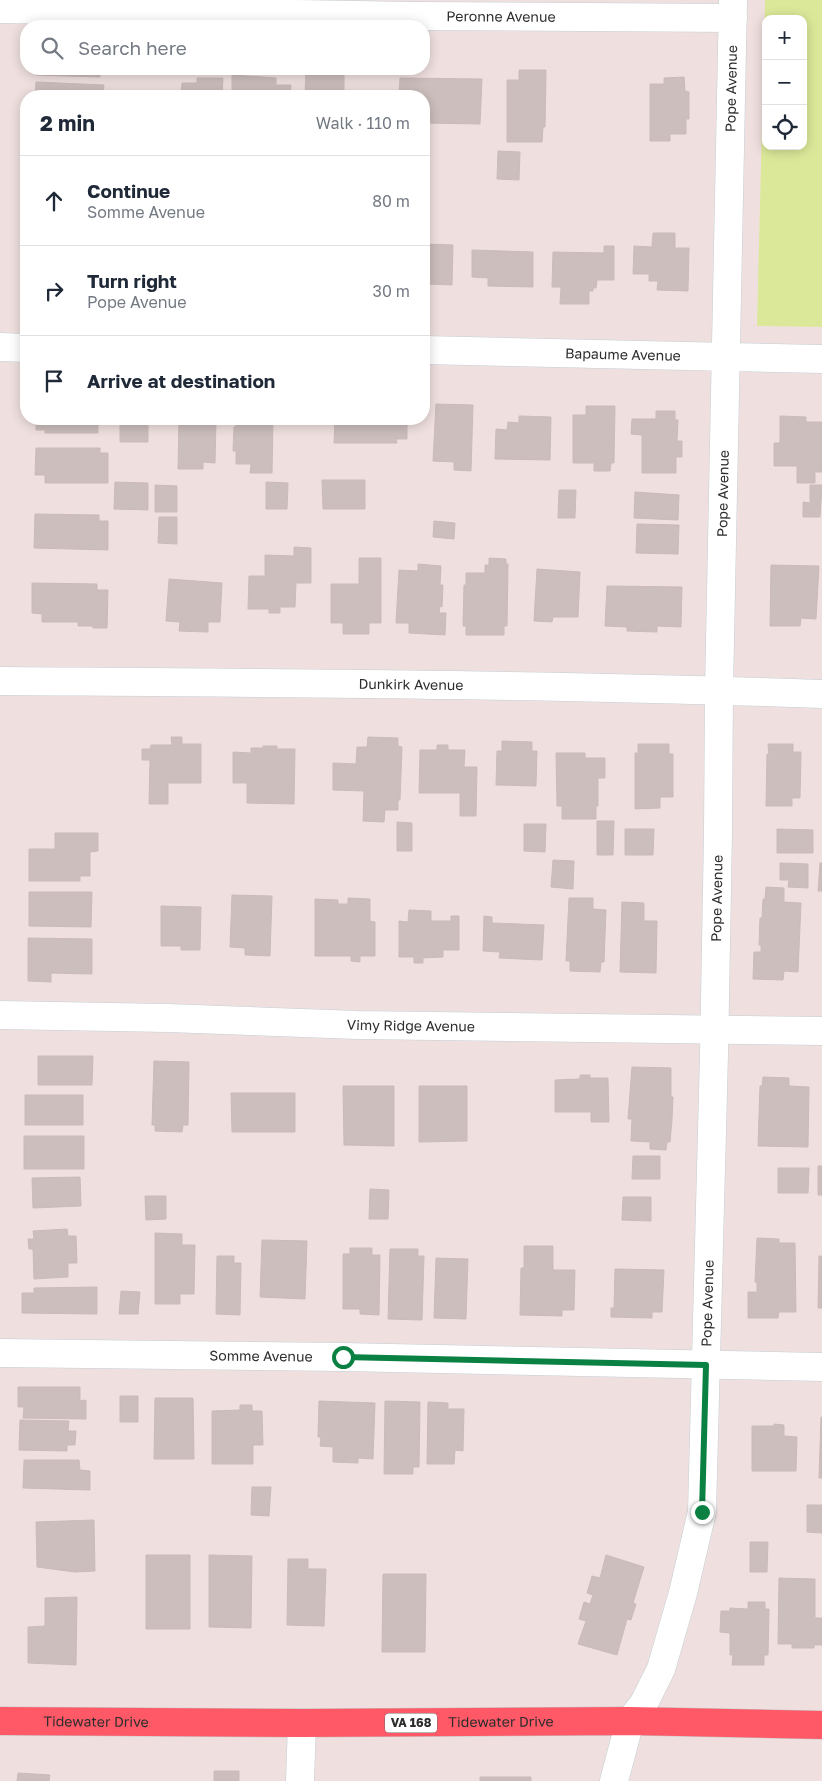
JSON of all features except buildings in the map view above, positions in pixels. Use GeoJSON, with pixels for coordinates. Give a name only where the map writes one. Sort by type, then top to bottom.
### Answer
{"type":"FeatureCollection","features":[{"type":"Feature","properties":{"kind":"highway","name":"Tidewater Drive"},"geometry":{"type":"LineString","coordinates":[[0,1721],[302,1723],[630,1722],[822,1725]]}},
{"type":"Feature","properties":{"kind":"street","name":"Peronne Avenue"},"geometry":{"type":"LineString","coordinates":[[0,9],[424,16],[733,9]]}},
{"type":"Feature","properties":{"kind":"street","name":"Pope Avenue"},"geometry":{"type":"LineString","coordinates":[[614,1781],[630,1722],[644,1703],[661,1669],[683,1593],[702,1512],[715,1030],[718,690],[733,9]]}},
{"type":"Feature","properties":{"kind":"street"},"geometry":{"type":"LineString","coordinates":[[0,347],[20,348]]}},
{"type":"Feature","properties":{"kind":"street","name":"Bapaume Avenue"},"geometry":{"type":"LineString","coordinates":[[430,350],[822,359]]}},
{"type":"Feature","properties":{"kind":"street","name":"Dunkirk Avenue"},"geometry":{"type":"LineString","coordinates":[[0,681],[386,684],[718,690],[822,694]]}},
{"type":"Feature","properties":{"kind":"street","name":"Vimy Ridge Avenue"},"geometry":{"type":"LineString","coordinates":[[0,1015],[168,1018],[358,1025],[822,1031]]}},
{"type":"Feature","properties":{"kind":"street","name":"Somme Avenue"},"geometry":{"type":"LineString","coordinates":[[0,1353],[343,1357],[822,1367]]}},
{"type":"Feature","properties":{"kind":"street"},"geometry":{"type":"LineString","coordinates":[[300,1781],[302,1723]]}},
{"type":"Feature","properties":{"kind":"green space"},"geometry":{"type":"Polygon","coordinates":[[[765,0],[822,0],[822,327],[757,326],[762,122],[762,150],[807,150],[807,15],[765,15],[765,0]]]}},
{"type":"Feature","properties":{"kind":"route"},"geometry":{"type":"LineString","coordinates":[[343,1357],[706,1365],[702,1512]]}}]}
